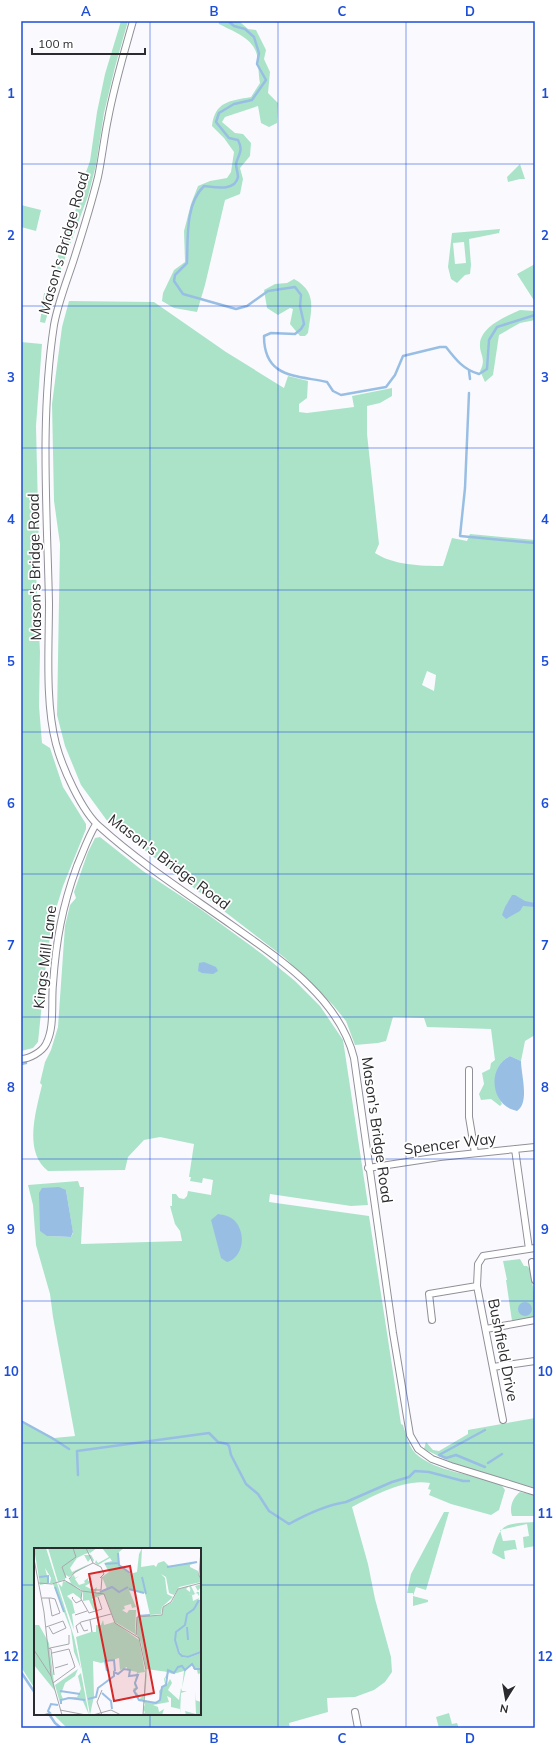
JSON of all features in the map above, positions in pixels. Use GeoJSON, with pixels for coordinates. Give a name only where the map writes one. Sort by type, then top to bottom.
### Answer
{"type":"FeatureCollection","features":[{"type":"Feature","properties":{"kind":"street","name":"Mason's Bridge Road"},"geometry":{"type":"LineString","coordinates":[[133,21],[114,91],[98,177],[74,259],[60,298],[55,322],[47,395],[49,694],[56,744],[66,772],[83,804],[96,824],[142,862],[267,950],[291,970],[327,1005],[342,1026],[353,1053],[368,1168],[406,1420],[414,1444],[424,1454],[451,1466],[535,1492]]}},
{"type":"Feature","properties":{"kind":"street","name":"Kings Mill Lane"},"geometry":{"type":"LineString","coordinates":[[21,1059],[26,1059],[41,1050],[46,1044],[50,1030],[53,985],[61,915],[80,859],[96,824]]}},
{"type":"Feature","properties":{"kind":"street"},"geometry":{"type":"LineString","coordinates":[[469,1070],[469,1117],[474,1153]]}},
{"type":"Feature","properties":{"kind":"street","name":"Spencer Way"},"geometry":{"type":"LineString","coordinates":[[368,1168],[535,1146]]}},
{"type":"Feature","properties":{"kind":"street"},"geometry":{"type":"LineString","coordinates":[[515,1149],[532,1248]]}},
{"type":"Feature","properties":{"kind":"street","name":"Bushfield Drive"},"geometry":{"type":"LineString","coordinates":[[503,1420],[477,1286],[478,1264],[483,1256],[532,1248]]}},
{"type":"Feature","properties":{"kind":"street"},"geometry":{"type":"LineString","coordinates":[[532,1262],[535,1280]]}},
{"type":"Feature","properties":{"kind":"street","name":"Bushfield Drive"},"geometry":{"type":"LineString","coordinates":[[432,1320],[429,1294],[477,1286]]}},
{"type":"Feature","properties":{"kind":"street"},"geometry":{"type":"LineString","coordinates":[[486,1329],[535,1320]]}},
{"type":"Feature","properties":{"kind":"street"},"geometry":{"type":"LineString","coordinates":[[493,1367],[535,1361]]}},
{"type":"Feature","properties":{"kind":"street"},"geometry":{"type":"LineString","coordinates":[[355,1712],[358,1728]]}},
{"type":"Feature","properties":{"kind":"green space"},"geometry":{"type":"Polygon","coordinates":[[[121,21],[128,21],[104,113],[96,165],[88,196],[54,288],[50,287],[68,217],[75,212],[81,186],[90,161],[97,112],[105,74],[121,21]]]}},
{"type":"Feature","properties":{"kind":"green space"},"geometry":{"type":"Polygon","coordinates":[[[218,21],[239,21],[248,29],[256,30],[266,50],[264,59],[270,72],[268,93],[278,103],[277,123],[269,127],[261,123],[258,106],[225,117],[222,122],[235,133],[243,134],[251,143],[250,156],[240,168],[243,179],[240,194],[225,200],[205,285],[197,312],[174,308],[162,301],[163,293],[174,270],[185,262],[184,231],[191,204],[198,186],[210,181],[227,178],[231,172],[234,152],[224,138],[212,126],[216,111],[230,101],[251,97],[260,83],[258,59],[254,47],[246,38],[219,24],[218,21]]]}},
{"type":"Feature","properties":{"kind":"green space"},"geometry":{"type":"Polygon","coordinates":[[[520,164],[525,179],[508,182],[507,177],[520,164]]]}},
{"type":"Feature","properties":{"kind":"green space"},"geometry":{"type":"Polygon","coordinates":[[[21,205],[41,210],[36,231],[21,227],[21,205]]]}},
{"type":"Feature","properties":{"kind":"green space"},"geometry":{"type":"Polygon","coordinates":[[[500,229],[499,233],[469,239],[471,265],[470,274],[465,275],[457,283],[451,279],[448,267],[452,233],[500,229]],[[464,242],[453,243],[455,264],[466,263],[464,242]]]}},
{"type":"Feature","properties":{"kind":"green space"},"geometry":{"type":"Polygon","coordinates":[[[535,264],[535,302],[517,274],[535,264]]]}},
{"type":"Feature","properties":{"kind":"green space"},"geometry":{"type":"Polygon","coordinates":[[[294,279],[302,284],[310,296],[311,309],[308,333],[305,336],[300,336],[290,324],[293,309],[290,308],[278,315],[267,308],[264,290],[275,284],[287,283],[294,279]]]}},
{"type":"Feature","properties":{"kind":"green space"},"geometry":{"type":"Polygon","coordinates":[[[44,293],[53,295],[45,323],[40,322],[44,293]]]}},
{"type":"Feature","properties":{"kind":"green space"},"geometry":{"type":"Polygon","coordinates":[[[69,301],[154,302],[226,352],[284,388],[288,376],[308,381],[307,398],[299,404],[299,412],[307,413],[354,407],[352,396],[392,388],[392,396],[380,403],[367,406],[367,434],[379,544],[375,553],[390,560],[399,562],[417,565],[443,566],[452,538],[467,541],[470,534],[535,540],[535,1035],[525,1041],[521,1061],[510,1056],[499,1065],[496,1084],[502,1104],[500,1106],[491,1099],[481,1100],[479,1094],[484,1084],[482,1073],[490,1069],[491,1063],[495,1060],[491,1029],[427,1027],[424,1018],[393,1017],[386,1041],[355,1045],[346,1021],[333,1005],[285,958],[108,822],[81,785],[65,746],[57,715],[60,544],[54,501],[52,404],[62,327],[69,301]],[[427,671],[422,685],[434,691],[436,675],[427,671]]]}},
{"type":"Feature","properties":{"kind":"green space"},"geometry":{"type":"Polygon","coordinates":[[[520,310],[535,311],[535,320],[520,323],[499,335],[493,375],[485,382],[480,371],[483,363],[480,347],[482,337],[485,332],[496,322],[520,310]]]}},
{"type":"Feature","properties":{"kind":"green space"},"geometry":{"type":"Polygon","coordinates":[[[21,342],[42,344],[36,426],[39,551],[35,552],[40,652],[39,706],[42,743],[50,748],[63,787],[86,824],[86,829],[63,886],[55,912],[47,954],[38,1042],[33,1048],[21,1051],[21,342]]]}},
{"type":"Feature","properties":{"kind":"green space"},"geometry":{"type":"Polygon","coordinates":[[[100,837],[143,871],[199,908],[262,954],[295,981],[320,1006],[343,1040],[368,1205],[351,1206],[270,1194],[269,1202],[369,1216],[401,1424],[403,1425],[411,1447],[415,1453],[433,1465],[489,1480],[501,1485],[505,1490],[499,1510],[491,1515],[451,1504],[429,1495],[431,1490],[428,1489],[430,1483],[421,1482],[400,1485],[352,1507],[391,1657],[392,1672],[385,1682],[374,1690],[355,1697],[327,1698],[328,1712],[289,1723],[290,1728],[67,1728],[54,1715],[201,1715],[201,1548],[34,1548],[34,1687],[21,1667],[21,1421],[54,1438],[75,1436],[50,1294],[36,1245],[33,1205],[28,1185],[78,1181],[80,1187],[84,1187],[81,1244],[182,1241],[180,1231],[175,1224],[170,1206],[172,1206],[172,1194],[176,1194],[179,1198],[184,1199],[187,1196],[188,1191],[211,1195],[213,1180],[203,1178],[202,1183],[190,1181],[191,1177],[189,1177],[194,1144],[160,1137],[144,1140],[128,1157],[125,1170],[48,1171],[40,1163],[36,1153],[33,1131],[42,1085],[40,1083],[45,1062],[51,1050],[58,1027],[65,926],[70,905],[76,898],[74,892],[88,852],[95,838],[100,837]],[[66,1190],[47,1236],[71,1237],[73,1233],[66,1190]]]}},
{"type":"Feature","properties":{"kind":"green space"},"geometry":{"type":"Polygon","coordinates":[[[520,1259],[524,1266],[527,1266],[530,1269],[535,1299],[535,1317],[512,1321],[503,1261],[520,1259]]]}},
{"type":"Feature","properties":{"kind":"green space"},"geometry":{"type":"Polygon","coordinates":[[[535,1418],[535,1488],[455,1464],[424,1449],[426,1442],[433,1450],[439,1451],[468,1434],[468,1430],[535,1418]]]}},
{"type":"Feature","properties":{"kind":"green space"},"geometry":{"type":"Polygon","coordinates":[[[520,1492],[535,1495],[535,1516],[512,1516],[512,1502],[520,1492]]]}},
{"type":"Feature","properties":{"kind":"green space"},"geometry":{"type":"Polygon","coordinates":[[[444,1512],[449,1512],[426,1590],[416,1587],[413,1596],[413,1593],[407,1593],[411,1574],[444,1512]]]}},
{"type":"Feature","properties":{"kind":"green space"},"geometry":{"type":"Polygon","coordinates":[[[535,1522],[535,1546],[524,1548],[523,1537],[529,1536],[527,1524],[502,1530],[505,1527],[516,1523],[535,1522]]]}},
{"type":"Feature","properties":{"kind":"green space"},"geometry":{"type":"Polygon","coordinates":[[[500,1532],[503,1541],[515,1540],[517,1550],[504,1551],[505,1559],[492,1553],[500,1532]]]}},
{"type":"Feature","properties":{"kind":"green space"},"geometry":{"type":"Polygon","coordinates":[[[413,1596],[428,1600],[428,1602],[413,1606],[413,1596]]]}},
{"type":"Feature","properties":{"kind":"green space"},"geometry":{"type":"Polygon","coordinates":[[[449,1713],[452,1724],[457,1723],[459,1728],[439,1728],[436,1717],[449,1713]]]}},
{"type":"Feature","properties":{"kind":"water"},"geometry":{"type":"Polygon","coordinates":[[[512,895],[515,895],[525,901],[535,903],[535,907],[523,906],[520,911],[506,919],[502,915],[512,895]]]}},
{"type":"Feature","properties":{"kind":"water"},"geometry":{"type":"Polygon","coordinates":[[[204,962],[216,967],[218,971],[213,974],[198,971],[199,963],[204,962]]]}},
{"type":"Feature","properties":{"kind":"water"},"geometry":{"type":"Polygon","coordinates":[[[510,1056],[521,1061],[524,1095],[521,1107],[517,1111],[508,1108],[502,1102],[497,1095],[495,1086],[497,1069],[502,1062],[510,1056]]]}},
{"type":"Feature","properties":{"kind":"water"},"geometry":{"type":"Polygon","coordinates":[[[59,1187],[66,1190],[73,1232],[71,1237],[47,1236],[40,1231],[39,1193],[42,1188],[59,1187]]]}},
{"type":"Feature","properties":{"kind":"water"},"geometry":{"type":"Polygon","coordinates":[[[218,1214],[233,1219],[239,1226],[241,1232],[242,1244],[240,1250],[233,1259],[227,1262],[221,1258],[211,1220],[218,1214]]]}},
{"type":"Feature","properties":{"kind":"water"},"geometry":{"type":"Polygon","coordinates":[[[525,1302],[530,1304],[532,1309],[530,1314],[525,1316],[520,1314],[518,1309],[520,1304],[525,1302]]]}},
{"type":"Feature","properties":{"kind":"waterway"},"geometry":{"type":"LineString","coordinates":[[228,21],[234,26],[245,29],[254,37],[259,53],[257,64],[266,80],[252,100],[234,104],[219,113],[216,122],[229,138],[238,140],[240,144],[241,150],[236,164],[238,177],[236,182],[229,187],[218,188],[204,186],[193,202],[189,222],[187,263],[175,275],[174,281],[183,294],[236,309],[247,306],[268,291],[295,287],[301,295],[300,306],[304,324],[295,334],[271,333],[264,336],[265,350],[269,360],[275,367],[284,372],[327,382],[333,391],[341,395],[386,387],[395,375],[403,356],[440,347],[446,347],[461,364],[469,370],[479,374],[487,369],[489,340],[497,327],[535,315]]}},
{"type":"Feature","properties":{"kind":"waterway"},"geometry":{"type":"LineString","coordinates":[[469,371],[470,379]]}},
{"type":"Feature","properties":{"kind":"waterway"},"geometry":{"type":"LineString","coordinates":[[469,393],[465,488],[460,536],[535,543]]}},
{"type":"Feature","properties":{"kind":"waterway"},"geometry":{"type":"LineString","coordinates":[[21,1064],[26,1063]]}},
{"type":"Feature","properties":{"kind":"waterway"},"geometry":{"type":"LineString","coordinates":[[21,1421],[69,1449]]}},
{"type":"Feature","properties":{"kind":"waterway"},"geometry":{"type":"LineString","coordinates":[[485,1430],[439,1455],[446,1458],[456,1455],[485,1467]]}},
{"type":"Feature","properties":{"kind":"waterway"},"geometry":{"type":"LineString","coordinates":[[78,1475],[77,1451],[209,1433],[218,1442],[229,1446],[231,1455],[246,1484],[258,1494],[269,1511],[289,1524],[317,1510],[346,1502],[392,1482],[409,1477],[415,1471],[429,1472],[463,1481],[469,1481]]}},
{"type":"Feature","properties":{"kind":"waterway"},"geometry":{"type":"LineString","coordinates":[[488,1463],[502,1454]]}},
{"type":"Feature","properties":{"kind":"waterway"},"geometry":{"type":"LineString","coordinates":[[21,1672],[34,1692]]}},
{"type":"Feature","properties":{"kind":"waterway"},"geometry":{"type":"LineString","coordinates":[[50,1715],[55,1723],[61,1728]]}}]}
